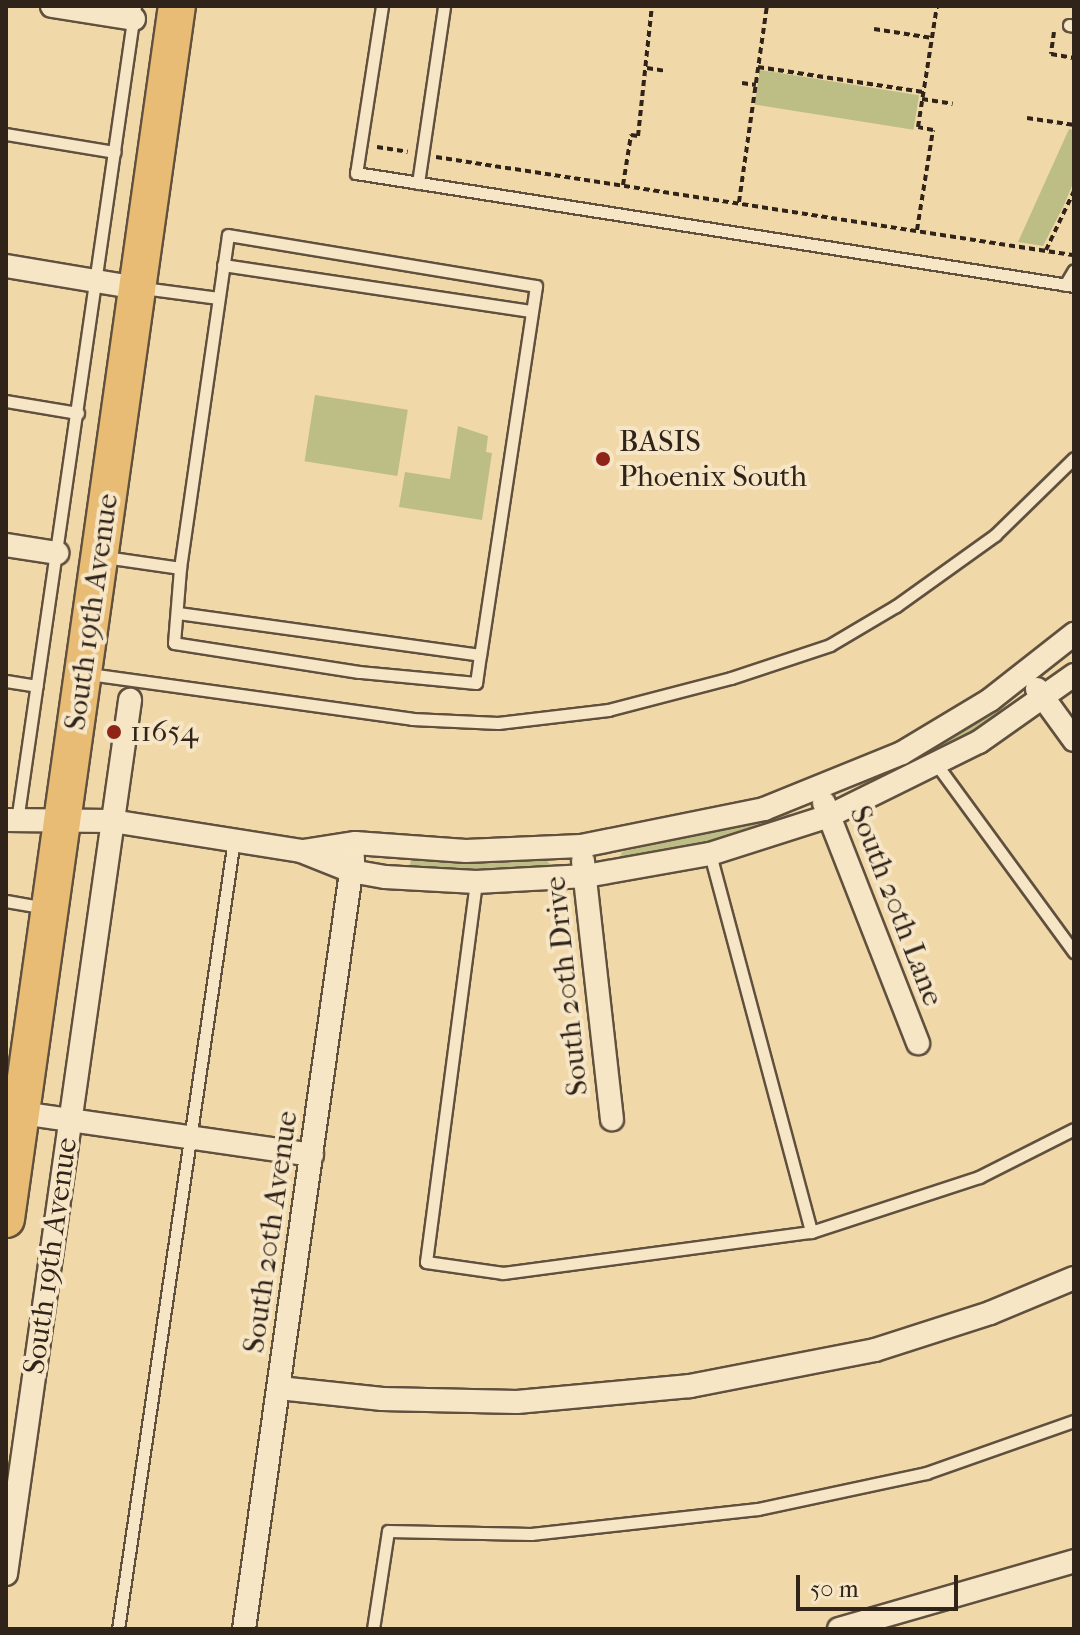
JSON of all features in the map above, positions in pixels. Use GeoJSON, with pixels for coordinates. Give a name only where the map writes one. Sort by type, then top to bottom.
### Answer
{"type":"FeatureCollection","features":[{"type":"Feature","properties":{"kind":"main road","name":"South 19th Avenue"},"geometry":{"type":"LineString","coordinates":[[6,1219],[177,6]]}},
{"type":"Feature","properties":{"kind":"street"},"geometry":{"type":"LineString","coordinates":[[52,6],[134,13]]}},
{"type":"Feature","properties":{"kind":"street"},"geometry":{"type":"LineString","coordinates":[[6,266],[137,288]]}},
{"type":"Feature","properties":{"kind":"street"},"geometry":{"type":"LineString","coordinates":[[6,545],[57,553]]}},
{"type":"Feature","properties":{"kind":"street"},"geometry":{"type":"LineString","coordinates":[[301,851],[355,843],[466,851],[581,846],[701,826],[818,790],[902,753],[1026,674],[1074,634]]}},
{"type":"Feature","properties":{"kind":"street"},"geometry":{"type":"LineString","coordinates":[[1026,674],[1074,740]]}},
{"type":"Feature","properties":{"kind":"street"},"geometry":{"type":"LineString","coordinates":[[12,821],[112,821],[301,851],[351,871],[476,882],[586,876],[710,854],[829,816],[937,765],[1044,699],[1074,675]]}},
{"type":"Feature","properties":{"kind":"street","name":"South 19th Avenue"},"geometry":{"type":"LineString","coordinates":[[6,1574],[130,700]]}},
{"type":"Feature","properties":{"kind":"street","name":"South 20th Lane"},"geometry":{"type":"LineString","coordinates":[[818,790],[918,1043]]}},
{"type":"Feature","properties":{"kind":"street","name":"South 20th Avenue"},"geometry":{"type":"LineString","coordinates":[[244,1629],[355,843]]}},
{"type":"Feature","properties":{"kind":"street","name":"South 20th Drive"},"geometry":{"type":"LineString","coordinates":[[581,846],[612,1119]]}},
{"type":"Feature","properties":{"kind":"street"},"geometry":{"type":"LineString","coordinates":[[21,1113],[312,1155]]}},
{"type":"Feature","properties":{"kind":"street"},"geometry":{"type":"LineString","coordinates":[[279,1388],[382,1399],[517,1402],[690,1386],[875,1350],[990,1313],[1074,1278]]}},
{"type":"Feature","properties":{"kind":"street"},"geometry":{"type":"LineString","coordinates":[[839,1629],[1074,1561]]}},
{"type":"Feature","properties":{"kind":"lane"},"geometry":{"type":"LineString","coordinates":[[382,6],[356,173],[1070,285],[1074,270]]}},
{"type":"Feature","properties":{"kind":"lane"},"geometry":{"type":"LineString","coordinates":[[418,183],[444,6]]}},
{"type":"Feature","properties":{"kind":"lane"},"geometry":{"type":"LineString","coordinates":[[12,821],[37,686],[134,13]]}},
{"type":"Feature","properties":{"kind":"lane"},"geometry":{"type":"LineString","coordinates":[[6,134],[115,152]]}},
{"type":"Feature","properties":{"kind":"lane"},"geometry":{"type":"LineString","coordinates":[[228,235],[536,286],[476,683],[359,672],[174,643],[180,568],[223,265],[228,235]]}},
{"type":"Feature","properties":{"kind":"lane"},"geometry":{"type":"LineString","coordinates":[[223,265],[531,311]]}},
{"type":"Feature","properties":{"kind":"lane"},"geometry":{"type":"LineString","coordinates":[[137,288],[218,298]]}},
{"type":"Feature","properties":{"kind":"lane"},"geometry":{"type":"LineString","coordinates":[[6,401],[78,413]]}},
{"type":"Feature","properties":{"kind":"lane"},"geometry":{"type":"LineString","coordinates":[[84,673],[412,719],[498,723],[608,710],[830,645],[896,606],[995,535],[1074,458]]}},
{"type":"Feature","properties":{"kind":"lane"},"geometry":{"type":"LineString","coordinates":[[100,557],[180,568]]}},
{"type":"Feature","properties":{"kind":"lane"},"geometry":{"type":"LineString","coordinates":[[178,613],[480,655]]}},
{"type":"Feature","properties":{"kind":"lane"},"geometry":{"type":"LineString","coordinates":[[6,681],[37,686]]}},
{"type":"Feature","properties":{"kind":"lane"},"geometry":{"type":"LineString","coordinates":[[937,765],[1074,952]]}},
{"type":"Feature","properties":{"kind":"lane"},"geometry":{"type":"LineString","coordinates":[[118,1629],[234,840]]}},
{"type":"Feature","properties":{"kind":"lane"},"geometry":{"type":"LineString","coordinates":[[710,854],[811,1232]]}},
{"type":"Feature","properties":{"kind":"lane"},"geometry":{"type":"LineString","coordinates":[[476,882],[426,1262],[503,1273],[811,1232],[979,1177],[1074,1129]]}},
{"type":"Feature","properties":{"kind":"lane"},"geometry":{"type":"LineString","coordinates":[[6,901],[50,909]]}},
{"type":"Feature","properties":{"kind":"lane"},"geometry":{"type":"LineString","coordinates":[[373,1629],[388,1531],[531,1534],[758,1509],[926,1473],[1074,1421]]}},
{"type":"Feature","properties":{"kind":"path"},"geometry":{"type":"LineString","coordinates":[[623,185],[631,135],[638,136],[652,6]]}},
{"type":"Feature","properties":{"kind":"path"},"geometry":{"type":"LineString","coordinates":[[739,202],[767,6]]}},
{"type":"Feature","properties":{"kind":"path"},"geometry":{"type":"LineString","coordinates":[[917,230],[933,130],[918,127],[937,6]]}},
{"type":"Feature","properties":{"kind":"path"},"geometry":{"type":"LineString","coordinates":[[1055,23],[1051,54],[1074,58]]}},
{"type":"Feature","properties":{"kind":"path"},"geometry":{"type":"LineString","coordinates":[[874,29],[932,38]]}},
{"type":"Feature","properties":{"kind":"path"},"geometry":{"type":"LineString","coordinates":[[758,67],[923,92]]}},
{"type":"Feature","properties":{"kind":"path"},"geometry":{"type":"LineString","coordinates":[[647,68],[667,71]]}},
{"type":"Feature","properties":{"kind":"path"},"geometry":{"type":"LineString","coordinates":[[742,83],[756,85]]}},
{"type":"Feature","properties":{"kind":"path"},"geometry":{"type":"LineString","coordinates":[[922,99],[953,104]]}},
{"type":"Feature","properties":{"kind":"path"},"geometry":{"type":"LineString","coordinates":[[1027,118],[1074,125]]}},
{"type":"Feature","properties":{"kind":"path"},"geometry":{"type":"LineString","coordinates":[[374,146],[1074,255]]}},
{"type":"Feature","properties":{"kind":"path"},"geometry":{"type":"LineString","coordinates":[[1046,250],[1074,191]]}},
{"type":"Feature","properties":{"kind":"green space"},"geometry":{"type":"Polygon","coordinates":[[[760,70],[919,95],[914,130],[755,105],[760,70]]]}},
{"type":"Feature","properties":{"kind":"green space"},"geometry":{"type":"Polygon","coordinates":[[[1069,129],[1074,130],[1074,181],[1064,205],[1043,246],[1018,242],[1069,129]]]}},
{"type":"Feature","properties":{"kind":"green space"},"geometry":{"type":"Polygon","coordinates":[[[315,395],[408,410],[397,476],[305,461],[315,395]]]}},
{"type":"Feature","properties":{"kind":"green space"},"geometry":{"type":"Polygon","coordinates":[[[458,426],[488,436],[486,452],[492,453],[482,520],[399,507],[405,472],[450,479],[458,426]]]}},
{"type":"Feature","properties":{"kind":"green space"},"geometry":{"type":"Polygon","coordinates":[[[1001,705],[1010,708],[931,762],[859,791],[860,782],[1001,705]]]}},
{"type":"Feature","properties":{"kind":"green space"},"geometry":{"type":"Polygon","coordinates":[[[787,812],[793,817],[678,854],[620,857],[622,852],[787,812]]]}},
{"type":"Feature","properties":{"kind":"green space"},"geometry":{"type":"Polygon","coordinates":[[[412,858],[546,860],[550,864],[549,869],[522,873],[408,869],[412,858]]]}},
{"type":"Feature","properties":{"kind":"place","name":"BASIS Phoenix South"},"geometry":{"type":"Point","coordinates":[603,459]}},
{"type":"Feature","properties":{"kind":"place","name":"11654"},"geometry":{"type":"Point","coordinates":[114,732]}}]}
